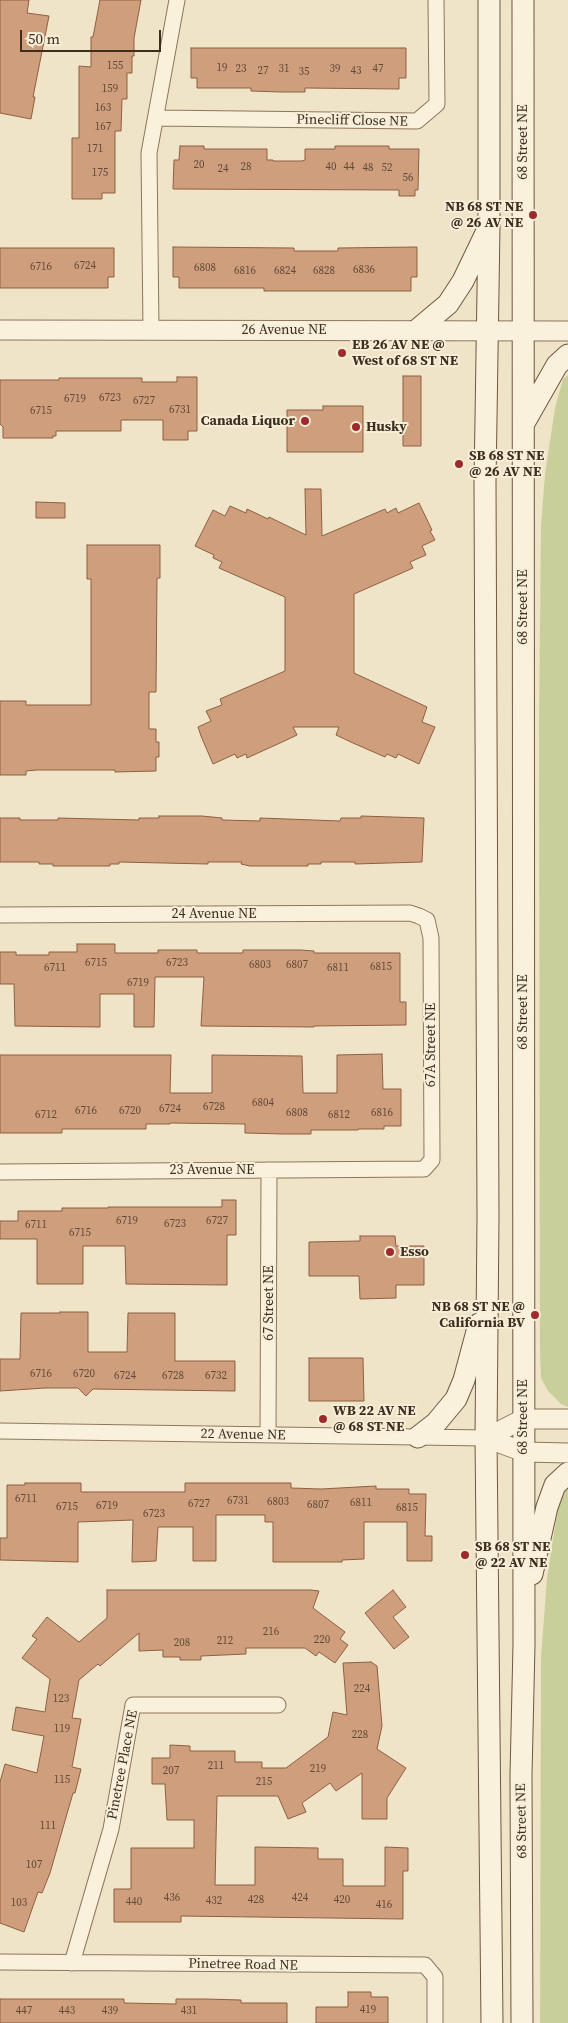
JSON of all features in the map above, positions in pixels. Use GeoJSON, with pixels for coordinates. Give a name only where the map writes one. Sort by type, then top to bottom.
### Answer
{"type":"FeatureCollection","features":[{"type":"Feature","properties":{"kind":"main road"},"geometry":{"type":"LineString","coordinates":[[489,0],[489,226],[485,482],[486,1438],[492,2023]]}},
{"type":"Feature","properties":{"kind":"main road","name":"68 Street NE"},"geometry":{"type":"LineString","coordinates":[[522,2023],[521,1775],[524,1611],[523,0]]}},
{"type":"Feature","properties":{"kind":"main road"},"geometry":{"type":"LineString","coordinates":[[417,330],[448,304],[463,281],[489,226]]}},
{"type":"Feature","properties":{"kind":"main road"},"geometry":{"type":"LineString","coordinates":[[523,423],[557,365],[568,355]]}},
{"type":"Feature","properties":{"kind":"main road"},"geometry":{"type":"LineString","coordinates":[[418,1437],[436,1422],[456,1399],[464,1380],[487,1297]]}},
{"type":"Feature","properties":{"kind":"main road"},"geometry":{"type":"LineString","coordinates":[[524,1611],[547,1507],[555,1485],[568,1473]]}},
{"type":"Feature","properties":{"kind":"street"},"geometry":{"type":"LineString","coordinates":[[150,330],[149,153],[177,0]]}},
{"type":"Feature","properties":{"kind":"street","name":"Pinecliff Close NE"},"geometry":{"type":"LineString","coordinates":[[156,118],[417,122],[437,104],[436,0]]}},
{"type":"Feature","properties":{"kind":"street","name":"26 Avenue NE"},"geometry":{"type":"LineString","coordinates":[[0,330],[568,331]]}},
{"type":"Feature","properties":{"kind":"street","name":"24 Avenue NE"},"geometry":{"type":"LineString","coordinates":[[0,915],[410,913],[427,920]]}},
{"type":"Feature","properties":{"kind":"street","name":"67A Street NE"},"geometry":{"type":"LineString","coordinates":[[424,1169],[432,1160],[431,938],[427,920]]}},
{"type":"Feature","properties":{"kind":"street","name":"23 Avenue NE"},"geometry":{"type":"LineString","coordinates":[[0,1172],[424,1169]]}},
{"type":"Feature","properties":{"kind":"street","name":"67 Street NE"},"geometry":{"type":"LineString","coordinates":[[268,1435],[269,1170]]}},
{"type":"Feature","properties":{"kind":"street"},"geometry":{"type":"LineString","coordinates":[[486,1438],[523,1419],[568,1419]]}},
{"type":"Feature","properties":{"kind":"street","name":"22 Avenue NE"},"geometry":{"type":"LineString","coordinates":[[0,1431],[486,1438]]}},
{"type":"Feature","properties":{"kind":"street"},"geometry":{"type":"LineString","coordinates":[[486,1438],[524,1452],[568,1453]]}},
{"type":"Feature","properties":{"kind":"street","name":"Pinetree Place NE"},"geometry":{"type":"LineString","coordinates":[[72,1963],[111,1829],[133,1705],[278,1705]]}},
{"type":"Feature","properties":{"kind":"street","name":"Pinetree Road NE"},"geometry":{"type":"LineString","coordinates":[[0,1962],[425,1966],[435,1977],[435,2023]]}},
{"type":"Feature","properties":{"kind":"green space"},"geometry":{"type":"Polygon","coordinates":[[[568,375],[568,1407],[561,1404],[548,1391],[541,1378],[539,723],[541,525],[545,475],[555,408],[563,379],[568,375]]]}},
{"type":"Feature","properties":{"kind":"green space"},"geometry":{"type":"Polygon","coordinates":[[[568,1488],[568,2023],[540,2023],[541,1657],[547,1578],[557,1513],[562,1494],[568,1488]]]}},
{"type":"Feature","properties":{"kind":"building"},"geometry":{"type":"Polygon","coordinates":[[[0,0],[29,0],[27,13],[49,16],[33,97],[35,97],[31,119],[0,113],[0,0]]]}},
{"type":"Feature","properties":{"kind":"building"},"geometry":{"type":"Polygon","coordinates":[[[100,0],[141,0],[134,38],[132,73],[127,73],[127,99],[122,99],[121,131],[115,131],[115,193],[102,193],[102,199],[72,199],[72,138],[79,138],[79,66],[91,67],[91,37],[93,37],[100,0]]]}},
{"type":"Feature","properties":{"kind":"building"},"geometry":{"type":"Polygon","coordinates":[[[191,48],[406,48],[406,78],[399,78],[399,89],[305,88],[305,92],[281,92],[251,91],[251,88],[197,88],[197,78],[191,78],[191,48]]]}},
{"type":"Feature","properties":{"kind":"building"},"geometry":{"type":"Polygon","coordinates":[[[180,146],[204,146],[204,149],[267,149],[267,160],[273,161],[302,161],[305,160],[305,149],[335,149],[335,146],[389,146],[389,149],[419,149],[418,190],[415,190],[415,196],[399,196],[399,190],[173,189],[174,160],[179,160],[180,146]]]}},
{"type":"Feature","properties":{"kind":"building"},"geometry":{"type":"Polygon","coordinates":[[[173,247],[294,248],[294,251],[338,251],[338,248],[417,247],[417,277],[411,277],[411,291],[264,291],[264,288],[179,288],[179,277],[173,277],[173,247]]]}},
{"type":"Feature","properties":{"kind":"building"},"geometry":{"type":"Polygon","coordinates":[[[0,248],[114,248],[114,277],[108,277],[108,288],[0,288],[0,248]]]}},
{"type":"Feature","properties":{"kind":"building"},"geometry":{"type":"Polygon","coordinates":[[[403,376],[421,376],[421,446],[403,446],[403,376]]]}},
{"type":"Feature","properties":{"kind":"building"},"geometry":{"type":"Polygon","coordinates":[[[177,377],[197,377],[197,431],[188,431],[188,440],[163,440],[163,420],[121,420],[121,431],[56,431],[56,436],[53,436],[53,438],[3,438],[3,427],[0,424],[0,380],[142,378],[142,382],[177,382],[177,377]]]}},
{"type":"Feature","properties":{"kind":"building"},"geometry":{"type":"Polygon","coordinates":[[[323,406],[363,406],[363,452],[287,452],[287,410],[323,410],[323,406]]]}},
{"type":"Feature","properties":{"kind":"building"},"geometry":{"type":"Polygon","coordinates":[[[305,489],[321,489],[322,536],[385,509],[387,513],[396,508],[398,513],[419,503],[432,530],[430,531],[435,540],[422,546],[426,555],[410,562],[413,568],[354,594],[354,673],[427,707],[422,722],[435,727],[419,764],[398,754],[396,758],[387,754],[385,757],[353,743],[336,735],[339,727],[293,727],[297,735],[280,743],[247,758],[246,754],[237,758],[235,754],[213,764],[201,736],[198,727],[211,721],[206,711],[222,705],[220,699],[285,671],[285,597],[219,568],[222,562],[213,558],[214,555],[195,546],[213,510],[225,516],[230,506],[246,513],[247,509],[268,519],[269,517],[306,535],[305,489]]]}},
{"type":"Feature","properties":{"kind":"building"},"geometry":{"type":"Polygon","coordinates":[[[36,502],[65,503],[65,518],[36,518],[36,502]]]}},
{"type":"Feature","properties":{"kind":"building"},"geometry":{"type":"Polygon","coordinates":[[[87,545],[160,545],[160,578],[157,578],[156,692],[149,692],[149,729],[156,729],[156,742],[159,742],[159,757],[156,757],[156,771],[37,770],[26,771],[26,775],[0,775],[0,701],[26,701],[26,705],[91,705],[91,579],[87,579],[87,545]]]}},
{"type":"Feature","properties":{"kind":"building"},"geometry":{"type":"Polygon","coordinates":[[[159,816],[202,816],[222,818],[222,820],[260,821],[260,818],[340,821],[341,818],[361,818],[361,816],[424,818],[422,862],[355,864],[355,862],[321,862],[321,864],[308,864],[308,866],[250,866],[241,864],[242,862],[208,862],[208,864],[119,862],[119,864],[110,864],[110,866],[53,866],[53,864],[39,864],[39,862],[0,862],[0,818],[20,818],[20,820],[58,820],[58,818],[139,820],[139,818],[159,818],[159,816]]]}},
{"type":"Feature","properties":{"kind":"building"},"geometry":{"type":"Polygon","coordinates":[[[77,944],[115,944],[115,953],[158,953],[158,950],[197,950],[197,953],[243,953],[243,950],[301,950],[314,951],[314,953],[400,953],[400,1002],[406,1002],[406,1025],[314,1027],[201,1026],[204,977],[155,977],[154,1027],[134,1027],[134,994],[100,994],[100,1027],[15,1026],[14,984],[0,984],[0,952],[16,952],[16,955],[49,955],[49,952],[77,952],[77,944]]]}},
{"type":"Feature","properties":{"kind":"building"},"geometry":{"type":"Polygon","coordinates":[[[382,1054],[383,1089],[401,1089],[401,1126],[384,1126],[384,1129],[311,1130],[311,1134],[283,1134],[245,1133],[245,1124],[170,1123],[146,1124],[146,1129],[62,1129],[62,1133],[0,1133],[0,1055],[171,1055],[170,1093],[212,1093],[212,1055],[302,1056],[303,1093],[337,1093],[337,1055],[382,1054]]]}},
{"type":"Feature","properties":{"kind":"building"},"geometry":{"type":"Polygon","coordinates":[[[222,1200],[236,1200],[236,1235],[227,1235],[227,1285],[126,1284],[125,1246],[83,1246],[83,1284],[37,1284],[37,1239],[0,1239],[0,1221],[18,1221],[18,1211],[62,1211],[62,1208],[108,1207],[222,1207],[222,1200]]]}},
{"type":"Feature","properties":{"kind":"building"},"geometry":{"type":"Polygon","coordinates":[[[360,1236],[395,1236],[396,1246],[424,1246],[424,1285],[396,1285],[396,1298],[360,1299],[359,1276],[309,1276],[309,1242],[360,1241],[360,1236]]]}},
{"type":"Feature","properties":{"kind":"building"},"geometry":{"type":"Polygon","coordinates":[[[88,1312],[88,1352],[127,1352],[128,1313],[175,1313],[175,1361],[235,1361],[235,1391],[93,1389],[86,1396],[78,1388],[0,1391],[0,1359],[20,1359],[21,1313],[88,1312]]]}},
{"type":"Feature","properties":{"kind":"building"},"geometry":{"type":"Polygon","coordinates":[[[309,1358],[363,1358],[364,1401],[309,1401],[309,1358]]]}},
{"type":"Feature","properties":{"kind":"building"},"geometry":{"type":"Polygon","coordinates":[[[25,1483],[81,1483],[81,1492],[185,1492],[185,1483],[291,1483],[291,1488],[321,1489],[376,1486],[376,1489],[409,1489],[409,1494],[426,1494],[425,1536],[432,1536],[432,1561],[407,1561],[407,1522],[364,1522],[364,1559],[342,1560],[342,1562],[273,1562],[273,1522],[265,1522],[265,1515],[216,1515],[216,1561],[193,1561],[193,1527],[158,1527],[156,1561],[132,1562],[133,1520],[78,1522],[78,1562],[0,1560],[0,1538],[7,1538],[7,1485],[25,1485],[25,1483]]]}},
{"type":"Feature","properties":{"kind":"building"},"geometry":{"type":"Polygon","coordinates":[[[107,1590],[319,1591],[313,1608],[345,1632],[340,1639],[348,1645],[335,1663],[319,1652],[316,1656],[305,1648],[246,1648],[246,1654],[201,1656],[201,1660],[180,1660],[180,1657],[163,1657],[163,1650],[139,1651],[139,1633],[100,1666],[98,1664],[79,1680],[72,1718],[81,1719],[72,1767],[81,1769],[50,1873],[42,1893],[38,1892],[24,1932],[0,1923],[0,1782],[5,1764],[37,1773],[44,1736],[12,1730],[16,1707],[45,1712],[50,1679],[22,1658],[37,1639],[32,1636],[47,1617],[79,1642],[107,1618],[107,1590]]]}},
{"type":"Feature","properties":{"kind":"building"},"geometry":{"type":"Polygon","coordinates":[[[393,1590],[406,1607],[393,1617],[409,1637],[394,1649],[365,1613],[393,1590]]]}},
{"type":"Feature","properties":{"kind":"building"},"geometry":{"type":"Polygon","coordinates":[[[371,1662],[377,1666],[382,1726],[377,1749],[406,1768],[387,1798],[387,1819],[362,1819],[362,1773],[336,1791],[330,1783],[302,1803],[306,1812],[288,1819],[278,1796],[217,1796],[215,1885],[255,1885],[255,1847],[318,1848],[318,1859],[343,1859],[343,1886],[385,1886],[385,1847],[408,1848],[408,1871],[403,1871],[403,1919],[181,1916],[181,1922],[114,1922],[114,1889],[131,1889],[131,1848],[194,1848],[194,1820],[167,1820],[165,1784],[152,1784],[152,1758],[170,1758],[170,1745],[190,1746],[190,1751],[235,1751],[235,1762],[262,1762],[262,1768],[286,1768],[328,1737],[333,1712],[347,1715],[343,1663],[371,1662]]]}},
{"type":"Feature","properties":{"kind":"building"},"geometry":{"type":"Polygon","coordinates":[[[348,1992],[371,1992],[371,1997],[388,1997],[388,2023],[316,2023],[316,2007],[348,2007],[348,1992]]]}},
{"type":"Feature","properties":{"kind":"building"},"geometry":{"type":"Polygon","coordinates":[[[0,1999],[124,1999],[124,2003],[176,2004],[176,1999],[206,1999],[241,2000],[241,2003],[287,2003],[287,2023],[0,2023],[0,1999]]]}},
{"type":"Feature","properties":{"kind":"place","name":"NB 68 ST NE @ 26 AV NE"},"geometry":{"type":"Point","coordinates":[533,215]}},
{"type":"Feature","properties":{"kind":"place","name":"EB 26 AV NE @ West of 68 ST NE"},"geometry":{"type":"Point","coordinates":[342,353]}},
{"type":"Feature","properties":{"kind":"place","name":"Canada Liquor"},"geometry":{"type":"Point","coordinates":[305,421]}},
{"type":"Feature","properties":{"kind":"place","name":"Husky"},"geometry":{"type":"Point","coordinates":[356,427]}},
{"type":"Feature","properties":{"kind":"place","name":"SB 68 ST NE @ 26 AV NE"},"geometry":{"type":"Point","coordinates":[459,464]}},
{"type":"Feature","properties":{"kind":"place","name":"Esso"},"geometry":{"type":"Point","coordinates":[390,1252]}},
{"type":"Feature","properties":{"kind":"place","name":"NB 68 ST NE @ California BV"},"geometry":{"type":"Point","coordinates":[535,1315]}},
{"type":"Feature","properties":{"kind":"place","name":"WB 22 AV NE @ 68 ST NE"},"geometry":{"type":"Point","coordinates":[323,1419]}},
{"type":"Feature","properties":{"kind":"place","name":"SB 68 ST NE @ 22 AV NE"},"geometry":{"type":"Point","coordinates":[465,1555]}}]}
